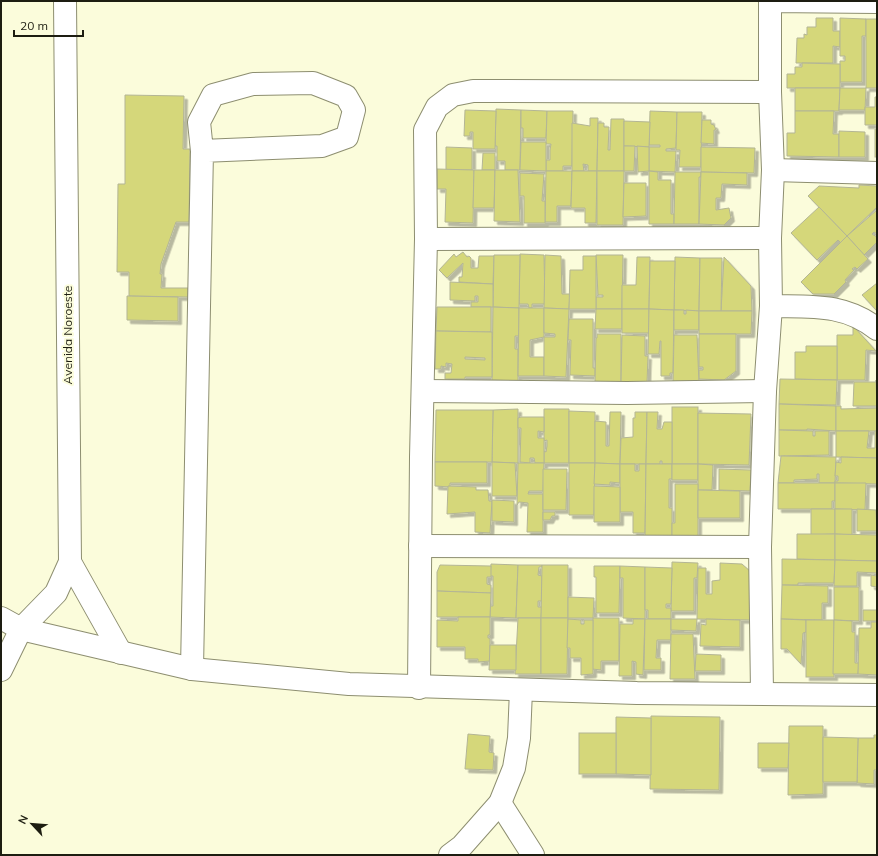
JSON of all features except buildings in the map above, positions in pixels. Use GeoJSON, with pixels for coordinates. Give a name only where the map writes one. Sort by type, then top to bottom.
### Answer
{"type":"FeatureCollection","features":[{"type":"Feature","properties":{"kind":"street","name":"Avenida Noroeste"},"geometry":{"type":"LineString","coordinates":[[1,670],[22,629],[56,593],[70,562],[66,1]]}},
{"type":"Feature","properties":{"kind":"street"},"geometry":{"type":"LineString","coordinates":[[762,693],[760,547],[765,391],[771,306],[770,238],[773,170],[770,92],[770,1],[877,2]]}},
{"type":"Feature","properties":{"kind":"street"},"geometry":{"type":"LineString","coordinates":[[192,669],[202,151],[199,122],[213,95],[253,84],[313,84],[346,96],[354,110],[347,137],[322,146],[202,151]]}},
{"type":"Feature","properties":{"kind":"street"},"geometry":{"type":"LineString","coordinates":[[419,688],[420,546],[426,239],[425,130],[437,107],[453,95],[473,91],[770,92]]}},
{"type":"Feature","properties":{"kind":"street"},"geometry":{"type":"LineString","coordinates":[[773,170],[877,173]]}},
{"type":"Feature","properties":{"kind":"street"},"geometry":{"type":"LineString","coordinates":[[426,239],[770,238]]}},
{"type":"Feature","properties":{"kind":"street"},"geometry":{"type":"LineString","coordinates":[[771,306],[824,308],[846,311],[865,320],[877,329]]}},
{"type":"Feature","properties":{"kind":"street"},"geometry":{"type":"LineString","coordinates":[[423,391],[619,393],[765,391]]}},
{"type":"Feature","properties":{"kind":"street"},"geometry":{"type":"LineString","coordinates":[[420,546],[760,547]]}},
{"type":"Feature","properties":{"kind":"street"},"geometry":{"type":"LineString","coordinates":[[70,562],[121,653]]}},
{"type":"Feature","properties":{"kind":"street"},"geometry":{"type":"LineString","coordinates":[[1,618],[22,629],[192,669],[349,684],[419,688],[877,695]]}},
{"type":"Feature","properties":{"kind":"street"},"geometry":{"type":"LineString","coordinates":[[450,855],[462,846],[500,803],[514,768],[519,738],[520,690]]}},
{"type":"Feature","properties":{"kind":"street"},"geometry":{"type":"LineString","coordinates":[[500,803],[533,855]]}}]}
